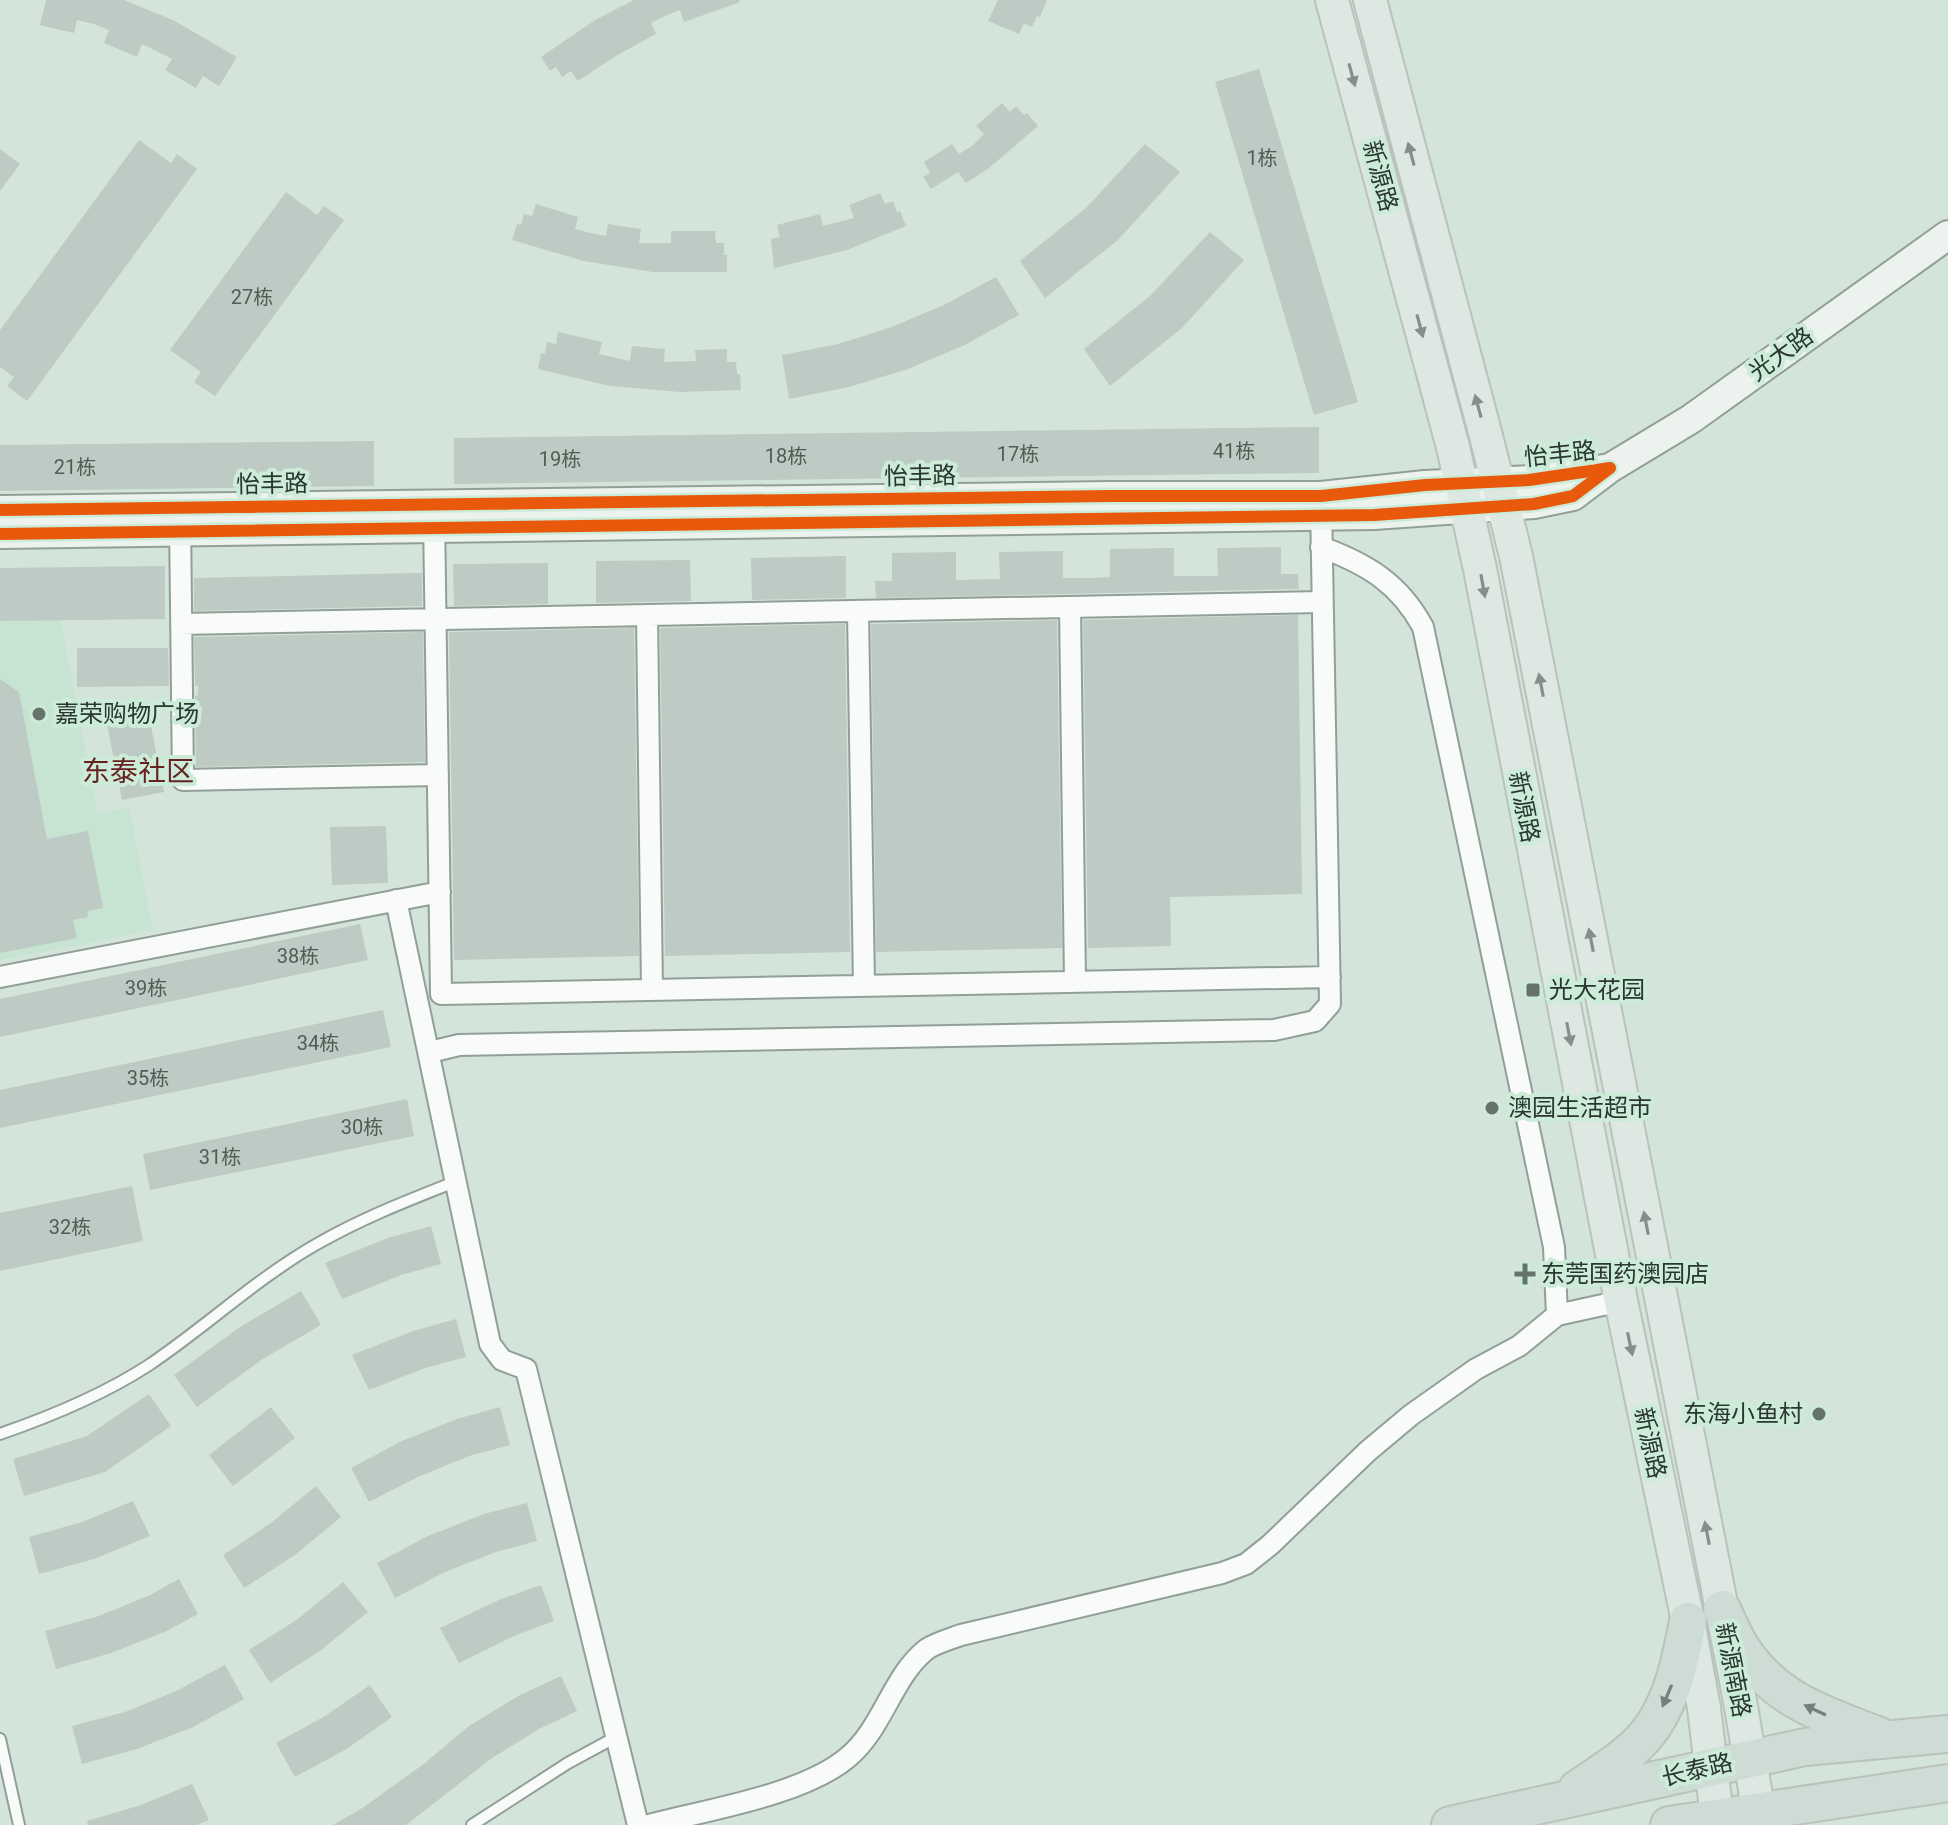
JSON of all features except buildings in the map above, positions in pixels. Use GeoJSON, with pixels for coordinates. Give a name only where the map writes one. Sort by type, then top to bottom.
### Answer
{"type":"FeatureCollection","features":[{"type":"Feature","properties":{"kind":"highway"},"geometry":{"type":"LineString","coordinates":[[1722,1609],[1741,1648],[1767,1680],[1788,1698],[1887,1739]]}},
{"type":"Feature","properties":{"kind":"highway"},"geometry":{"type":"LineString","coordinates":[[1560,1800],[1621,1759],[1652,1727],[1678,1668],[1688,1621]]}},
{"type":"Feature","properties":{"kind":"highway","name":"长泰路"},"geometry":{"type":"LineString","coordinates":[[1450,1825],[1805,1747],[1948,1734]]}},
{"type":"Feature","properties":{"kind":"highway","name":"长泰路"},"geometry":{"type":"LineString","coordinates":[[1669,1825],[1760,1818],[1948,1783]]}},
{"type":"Feature","properties":{"kind":"highway"},"geometry":{"type":"LineString","coordinates":[[1847,1825],[1863,1810],[1903,1789]]}},
{"type":"Feature","properties":{"kind":"main road","name":"新源路"},"geometry":{"type":"LineString","coordinates":[[1332,0],[1464,497],[1621,1301],[1688,1621]]}},
{"type":"Feature","properties":{"kind":"main road","name":"新源路"},"geometry":{"type":"LineString","coordinates":[[1370,0],[1516,556],[1722,1609]]}},
{"type":"Feature","properties":{"kind":"main road","name":"新源南路"},"geometry":{"type":"LineString","coordinates":[[1722,1609],[1760,1818]]}},
{"type":"Feature","properties":{"kind":"main road","name":"新源南路"},"geometry":{"type":"LineString","coordinates":[[1688,1621],[1704,1708],[1717,1821]]}},
{"type":"Feature","properties":{"kind":"street","name":"光大路"},"geometry":{"type":"LineString","coordinates":[[1610,468],[1691,419],[1948,235]]}},
{"type":"Feature","properties":{"kind":"street","name":"怡丰路"},"geometry":{"type":"LineString","coordinates":[[0,534],[180,520],[434,516],[1109,496],[1321,506],[1500,494],[1529,480],[1610,468]]}},
{"type":"Feature","properties":{"kind":"street"},"geometry":{"type":"LineString","coordinates":[[430,1052],[459,1045],[1274,1030],[1315,1021],[1330,1004],[1321,506]]}},
{"type":"Feature","properties":{"kind":"street","name":"怡丰路"},"geometry":{"type":"LineString","coordinates":[[0,510],[180,520]]}},
{"type":"Feature","properties":{"kind":"street"},"geometry":{"type":"LineString","coordinates":[[434,516],[441,994],[1330,977]]}},
{"type":"Feature","properties":{"kind":"street"},"geometry":{"type":"LineString","coordinates":[[180,520],[183,780],[438,775]]}},
{"type":"Feature","properties":{"kind":"street"},"geometry":{"type":"LineString","coordinates":[[1321,547],[1351,558],[1382,577],[1409,602],[1423,627],[1554,1247],[1557,1315]]}},
{"type":"Feature","properties":{"kind":"street"},"geometry":{"type":"LineString","coordinates":[[181,624],[1322,602]]}},
{"type":"Feature","properties":{"kind":"street"},"geometry":{"type":"LineString","coordinates":[[1070,607],[1075,982]]}},
{"type":"Feature","properties":{"kind":"street"},"geometry":{"type":"LineString","coordinates":[[858,611],[864,986]]}},
{"type":"Feature","properties":{"kind":"street"},"geometry":{"type":"LineString","coordinates":[[647,615],[652,990]]}},
{"type":"Feature","properties":{"kind":"street"},"geometry":{"type":"LineString","coordinates":[[0,977],[440,892]]}},
{"type":"Feature","properties":{"kind":"street"},"geometry":{"type":"LineString","coordinates":[[396,900],[490,1344],[502,1360],[526,1369],[638,1825]]}},
{"type":"Feature","properties":{"kind":"street"},"geometry":{"type":"LineString","coordinates":[[649,1825],[804,1784],[847,1758],[872,1731],[908,1670],[928,1649],[961,1635],[1222,1573],[1246,1564],[1368,1451],[1411,1415],[1476,1369],[1519,1346],[1557,1315],[1621,1301]]}},
{"type":"Feature","properties":{"kind":"lane"},"geometry":{"type":"LineString","coordinates":[[0,1434],[97,1395],[147,1366],[193,1334],[253,1285],[317,1244],[385,1209],[457,1181]]}},
{"type":"Feature","properties":{"kind":"lane"},"geometry":{"type":"LineString","coordinates":[[472,1825],[568,1763],[616,1737]]}},
{"type":"Feature","properties":{"kind":"lane"},"geometry":{"type":"LineString","coordinates":[[0,1739],[19,1825]]}},
{"type":"Feature","properties":{"kind":"shaded area","name":"嘉荣购物广场"},"geometry":{"type":"Polygon","coordinates":[[[61,620],[97,813],[129,808],[153,930],[0,960],[0,621],[61,620]]]}},
{"type":"Feature","properties":{"kind":"cycle path"},"geometry":{"type":"LineString","coordinates":[[0,510],[1321,496],[1425,485],[1529,480],[1610,468],[1573,496],[1534,504],[1374,515],[0,534]]}},
{"type":"Feature","properties":{"kind":"place","name":"嘉荣购物广场"},"geometry":{"type":"Point","coordinates":[39,714]}},
{"type":"Feature","properties":{"kind":"place","name":"光大花园"},"geometry":{"type":"Point","coordinates":[1533,990]}},
{"type":"Feature","properties":{"kind":"place","name":"澳园生活超市"},"geometry":{"type":"Point","coordinates":[1492,1108]}},
{"type":"Feature","properties":{"kind":"place","name":"东莞国药澳园店"},"geometry":{"type":"Point","coordinates":[1525,1274]}},
{"type":"Feature","properties":{"kind":"place","name":"东海小鱼村"},"geometry":{"type":"Point","coordinates":[1819,1414]}},
{"type":"Feature","properties":{"kind":"district","name":"东泰社区"},"geometry":{"type":"Point","coordinates":[138,771]}}]}
